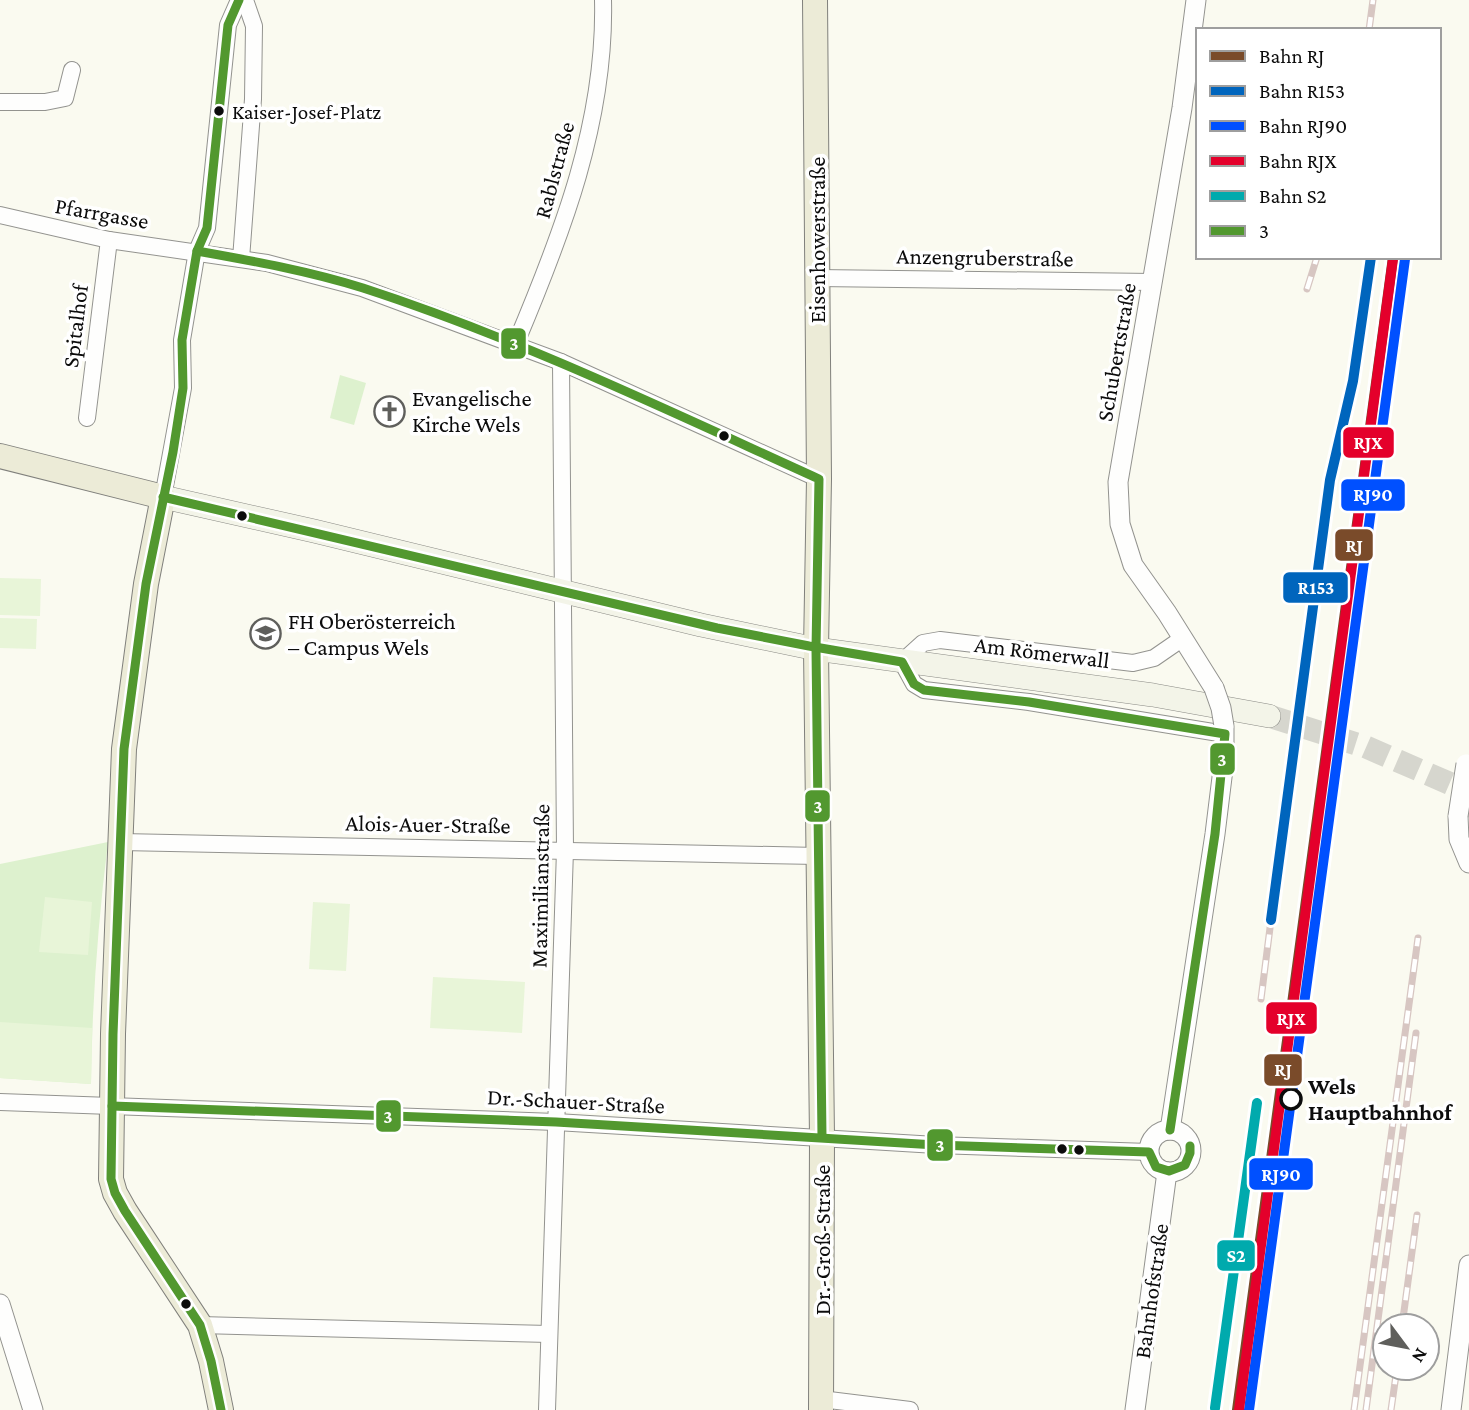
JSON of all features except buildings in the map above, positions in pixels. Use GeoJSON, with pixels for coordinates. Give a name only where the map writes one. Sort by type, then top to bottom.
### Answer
{"type":"FeatureCollection","features":[{"type":"Feature","properties":{"kind":"main road","name":"Eisenhowerstraße"},"geometry":{"type":"LineString","coordinates":[[815,0],[819,480]]}},
{"type":"Feature","properties":{"kind":"main road"},"geometry":{"type":"LineString","coordinates":[[0,456],[163,497],[146,584],[124,749],[111,1179],[115,1193],[200,1325],[221,1410]]}},
{"type":"Feature","properties":{"kind":"main road"},"geometry":{"type":"LineString","coordinates":[[816,649],[819,480]]}},
{"type":"Feature","properties":{"kind":"main road","name":"Am Römerwall"},"geometry":{"type":"LineString","coordinates":[[163,497],[701,625],[816,649],[1153,695],[1269,716]]}},
{"type":"Feature","properties":{"kind":"main road","name":"Dr.-Groß-Straße"},"geometry":{"type":"LineString","coordinates":[[816,649],[822,1137],[821,1404]]}},
{"type":"Feature","properties":{"kind":"street"},"geometry":{"type":"LineString","coordinates":[[163,497],[183,388],[181,340],[197,251],[207,228],[228,25],[239,0]]}},
{"type":"Feature","properties":{"kind":"street"},"geometry":{"type":"LineString","coordinates":[[241,258],[253,93],[254,26],[245,0]]}},
{"type":"Feature","properties":{"kind":"street","name":"Rablstraße"},"geometry":{"type":"LineString","coordinates":[[516,344],[563,227],[584,156],[597,88],[603,0]]}},
{"type":"Feature","properties":{"kind":"street","name":"Schubertstraße"},"geometry":{"type":"LineString","coordinates":[[1196,0],[1182,108],[1118,482],[1120,524],[1133,565],[1214,688],[1225,730]]}},
{"type":"Feature","properties":{"kind":"street"},"geometry":{"type":"LineString","coordinates":[[0,102],[45,102],[65,98],[72,70]]}},
{"type":"Feature","properties":{"kind":"street","name":"Pfarrgasse"},"geometry":{"type":"LineString","coordinates":[[0,215],[109,240],[197,251]]}},
{"type":"Feature","properties":{"kind":"street","name":"Spitalhof"},"geometry":{"type":"LineString","coordinates":[[87,418],[109,240]]}},
{"type":"Feature","properties":{"kind":"street"},"geometry":{"type":"LineString","coordinates":[[197,251],[294,269],[362,288],[516,344],[819,480]]}},
{"type":"Feature","properties":{"kind":"street","name":"Anzengruberstraße"},"geometry":{"type":"LineString","coordinates":[[817,278],[1153,282]]}},
{"type":"Feature","properties":{"kind":"street","name":"Maximilianstraße"},"geometry":{"type":"LineString","coordinates":[[547,1410],[565,850],[561,362]]}},
{"type":"Feature","properties":{"kind":"street","name":"Am Römerwall"},"geometry":{"type":"LineString","coordinates":[[902,662],[923,643],[940,640],[1133,663],[1154,658],[1183,638]]}},
{"type":"Feature","properties":{"kind":"street"},"geometry":{"type":"LineString","coordinates":[[902,662],[914,684],[924,690],[1225,730],[1215,835],[1170,1130]]}},
{"type":"Feature","properties":{"kind":"street"},"geometry":{"type":"LineString","coordinates":[[1468,763],[1458,816],[1459,839],[1469,863]]}},
{"type":"Feature","properties":{"kind":"street","name":"Alois-Auer-Straße"},"geometry":{"type":"LineString","coordinates":[[121,842],[818,856]]}},
{"type":"Feature","properties":{"kind":"street","name":"Dr.-Schauer-Straße"},"geometry":{"type":"LineString","coordinates":[[0,1102],[556,1122],[936,1145],[1149,1152]]}},
{"type":"Feature","properties":{"kind":"street"},"geometry":{"type":"LineString","coordinates":[[1170,1130],[1183,1135],[1190,1153],[1185,1165],[1167,1172],[1156,1167],[1149,1152],[1157,1135],[1170,1130]]}},
{"type":"Feature","properties":{"kind":"street","name":"Bahnhofstraße"},"geometry":{"type":"LineString","coordinates":[[1135,1410],[1167,1172]]}},
{"type":"Feature","properties":{"kind":"street"},"geometry":{"type":"LineString","coordinates":[[1451,1410],[1469,1265]]}},
{"type":"Feature","properties":{"kind":"street"},"geometry":{"type":"LineString","coordinates":[[0,1304],[33,1410]]}},
{"type":"Feature","properties":{"kind":"street"},"geometry":{"type":"LineString","coordinates":[[200,1325],[549,1334]]}},
{"type":"Feature","properties":{"kind":"street"},"geometry":{"type":"LineString","coordinates":[[821,1404],[910,1410]]}},
{"type":"Feature","properties":{"kind":"green space"},"geometry":{"type":"Polygon","coordinates":[[[340,375],[366,383],[354,425],[330,418],[340,375]]]}},
{"type":"Feature","properties":{"kind":"green space"},"geometry":{"type":"Polygon","coordinates":[[[0,578],[41,579],[40,616],[0,615],[0,578]]]}},
{"type":"Feature","properties":{"kind":"green space"},"geometry":{"type":"Polygon","coordinates":[[[0,618],[37,619],[36,649],[0,648],[0,618]]]}},
{"type":"Feature","properties":{"kind":"green space"},"geometry":{"type":"Polygon","coordinates":[[[108,842],[96,963],[91,1084],[0,1078],[0,864],[108,842]]]}},
{"type":"Feature","properties":{"kind":"green space"},"geometry":{"type":"Polygon","coordinates":[[[45,897],[92,902],[88,955],[39,952],[45,897]]]}},
{"type":"Feature","properties":{"kind":"green space"},"geometry":{"type":"Polygon","coordinates":[[[313,902],[350,904],[346,971],[309,969],[313,902]]]}},
{"type":"Feature","properties":{"kind":"green space"},"geometry":{"type":"Polygon","coordinates":[[[433,977],[525,982],[522,1033],[430,1028],[433,977]]]}},
{"type":"Feature","properties":{"kind":"green space"},"geometry":{"type":"Polygon","coordinates":[[[0,1022],[92,1028],[91,1084],[0,1078],[0,1022]]]}},
{"type":"Feature","properties":{"kind":"tunnel"},"geometry":{"type":"LineString","coordinates":[[1269,716],[1366,747],[1451,784]]}},
{"type":"Feature","properties":{"kind":"railway"},"geometry":{"type":"LineString","coordinates":[[1369,28],[1373,0]]}},
{"type":"Feature","properties":{"kind":"railway"},"geometry":{"type":"LineString","coordinates":[[1307,289],[1316,259]]}},
{"type":"Feature","properties":{"kind":"railway"},"geometry":{"type":"LineString","coordinates":[[1261,999],[1271,920]]}},
{"type":"Feature","properties":{"kind":"railway"},"geometry":{"type":"LineString","coordinates":[[1354,1410],[1418,938]]}},
{"type":"Feature","properties":{"kind":"railway"},"geometry":{"type":"LineString","coordinates":[[1366,1410],[1416,1033]]}},
{"type":"Feature","properties":{"kind":"railway"},"geometry":{"type":"LineString","coordinates":[[1404,1312],[1417,1215]]}},
{"type":"Feature","properties":{"kind":"railway"},"geometry":{"type":"LineString","coordinates":[[1391,1410],[1395,1382]]}},
{"type":"Feature","properties":{"kind":"rail line","name":"R153"},"geometry":{"type":"LineString","coordinates":[[1271,920],[1330,480],[1353,381],[1371,259]]}},
{"type":"Feature","properties":{"kind":"rail line","name":"RJ"},"geometry":{"type":"LineString","coordinates":[[1237,1410],[1393,259]]}},
{"type":"Feature","properties":{"kind":"rail line","name":"RJX"},"geometry":{"type":"LineString","coordinates":[[1239,1410],[1393,259]]}},
{"type":"Feature","properties":{"kind":"rail line","name":"RJ90"},"geometry":{"type":"LineString","coordinates":[[1249,1410],[1405,259]]}},
{"type":"Feature","properties":{"kind":"rail line","name":"S2"},"geometry":{"type":"LineString","coordinates":[[1215,1408],[1257,1103]]}},
{"type":"Feature","properties":{"kind":"transit line","name":"3"},"geometry":{"type":"LineString","coordinates":[[221,1410],[200,1325],[125,1211],[111,1179],[113,1034],[124,749],[146,584],[183,388],[182,340],[197,251],[207,228],[228,25],[239,0]]}},
{"type":"Feature","properties":{"kind":"transit line","name":"3"},"geometry":{"type":"LineString","coordinates":[[197,251],[322,276],[422,308],[594,377],[819,479],[816,649],[822,1137]]}},
{"type":"Feature","properties":{"kind":"transit line","name":"3"},"geometry":{"type":"LineString","coordinates":[[163,497],[717,628],[902,662],[914,684],[924,690],[1029,702],[1225,734],[1215,834],[1170,1130]]}},
{"type":"Feature","properties":{"kind":"transit line","name":"3"},"geometry":{"type":"LineString","coordinates":[[112,1106],[556,1122],[936,1145],[1149,1152],[1156,1167],[1169,1171],[1185,1165],[1190,1146]]}},
{"type":"Feature","properties":{"kind":"place","name":"Kaiser-Josef-Platz"},"geometry":{"type":"Point","coordinates":[219,111]}},
{"type":"Feature","properties":{"kind":"place","name":"Evangelische Kirche Wels"},"geometry":{"type":"Point","coordinates":[389,411]}},
{"type":"Feature","properties":{"kind":"place","name":"FH Oberösterreich – Campus Wels"},"geometry":{"type":"Point","coordinates":[265,634]}},
{"type":"Feature","properties":{"kind":"place","name":"Wels Hauptbahnhof"},"geometry":{"type":"Point","coordinates":[1291,1099]}}]}
